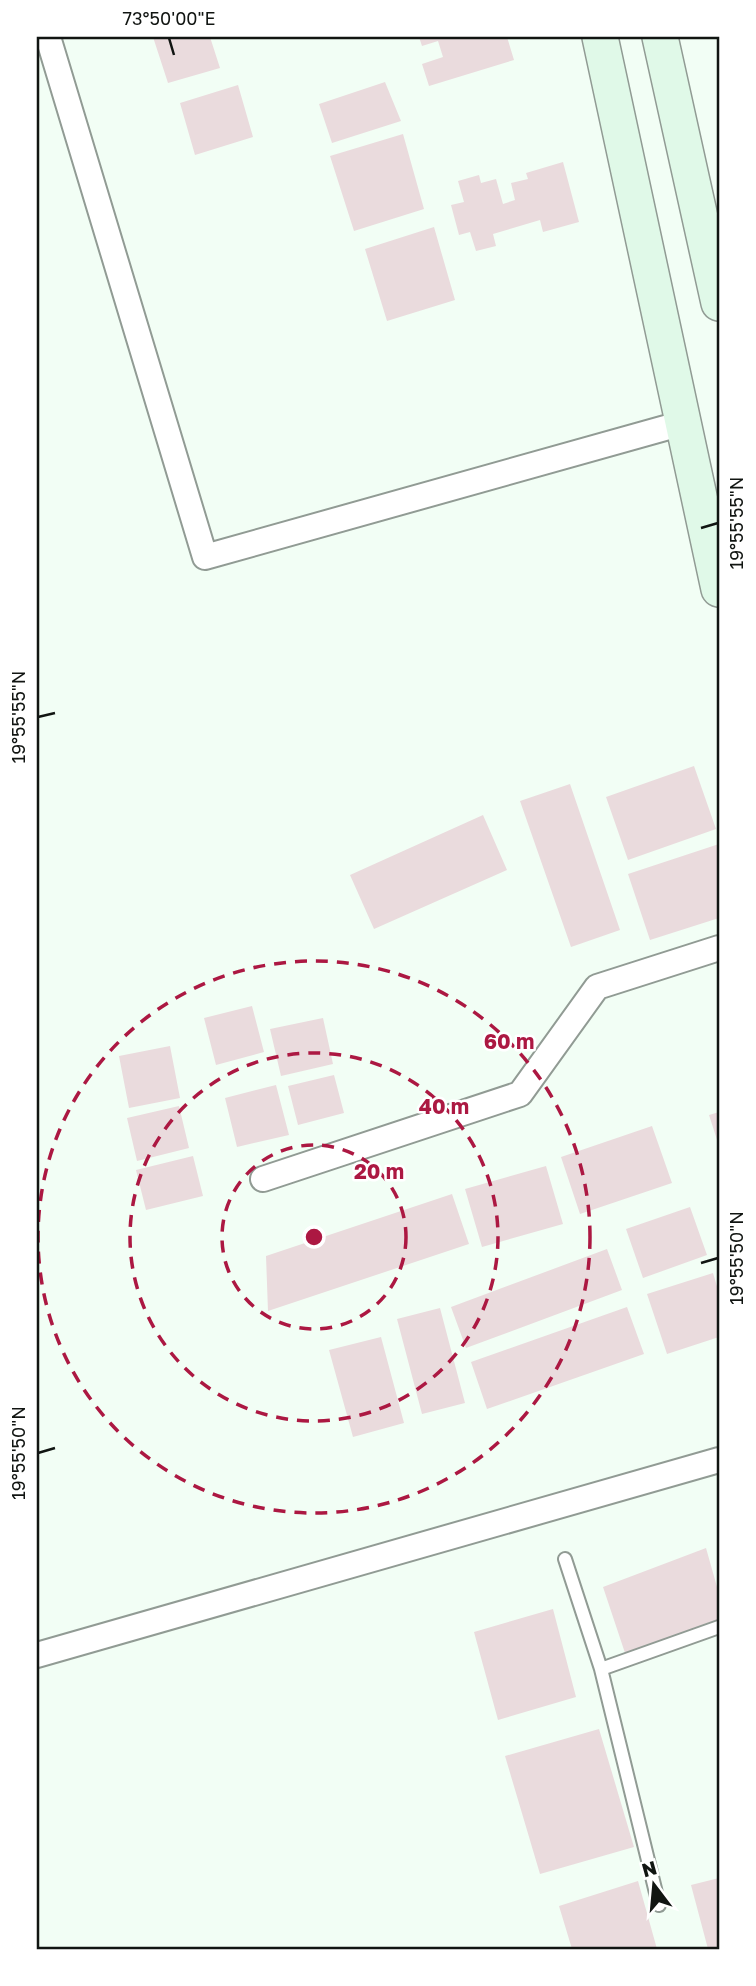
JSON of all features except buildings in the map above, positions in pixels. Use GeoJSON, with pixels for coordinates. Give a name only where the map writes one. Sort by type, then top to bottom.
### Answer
{"type":"FeatureCollection","features":[{"type":"Feature","properties":{"kind":"main road"},"geometry":{"type":"LineString","coordinates":[[600,37],[719,589]]}},
{"type":"Feature","properties":{"kind":"main road"},"geometry":{"type":"LineString","coordinates":[[660,37],[719,303]]}},
{"type":"Feature","properties":{"kind":"street"},"geometry":{"type":"LineString","coordinates":[[48,37],[205,557],[683,423]]}},
{"type":"Feature","properties":{"kind":"street"},"geometry":{"type":"LineString","coordinates":[[263,1179],[520,1094],[597,986],[719,948]]}},
{"type":"Feature","properties":{"kind":"street"},"geometry":{"type":"LineString","coordinates":[[37,1655],[719,1460]]}},
{"type":"Feature","properties":{"kind":"lane"},"geometry":{"type":"LineString","coordinates":[[565,1559],[601,1669],[659,1905]]}},
{"type":"Feature","properties":{"kind":"lane"},"geometry":{"type":"LineString","coordinates":[[601,1669],[719,1627]]}}]}
